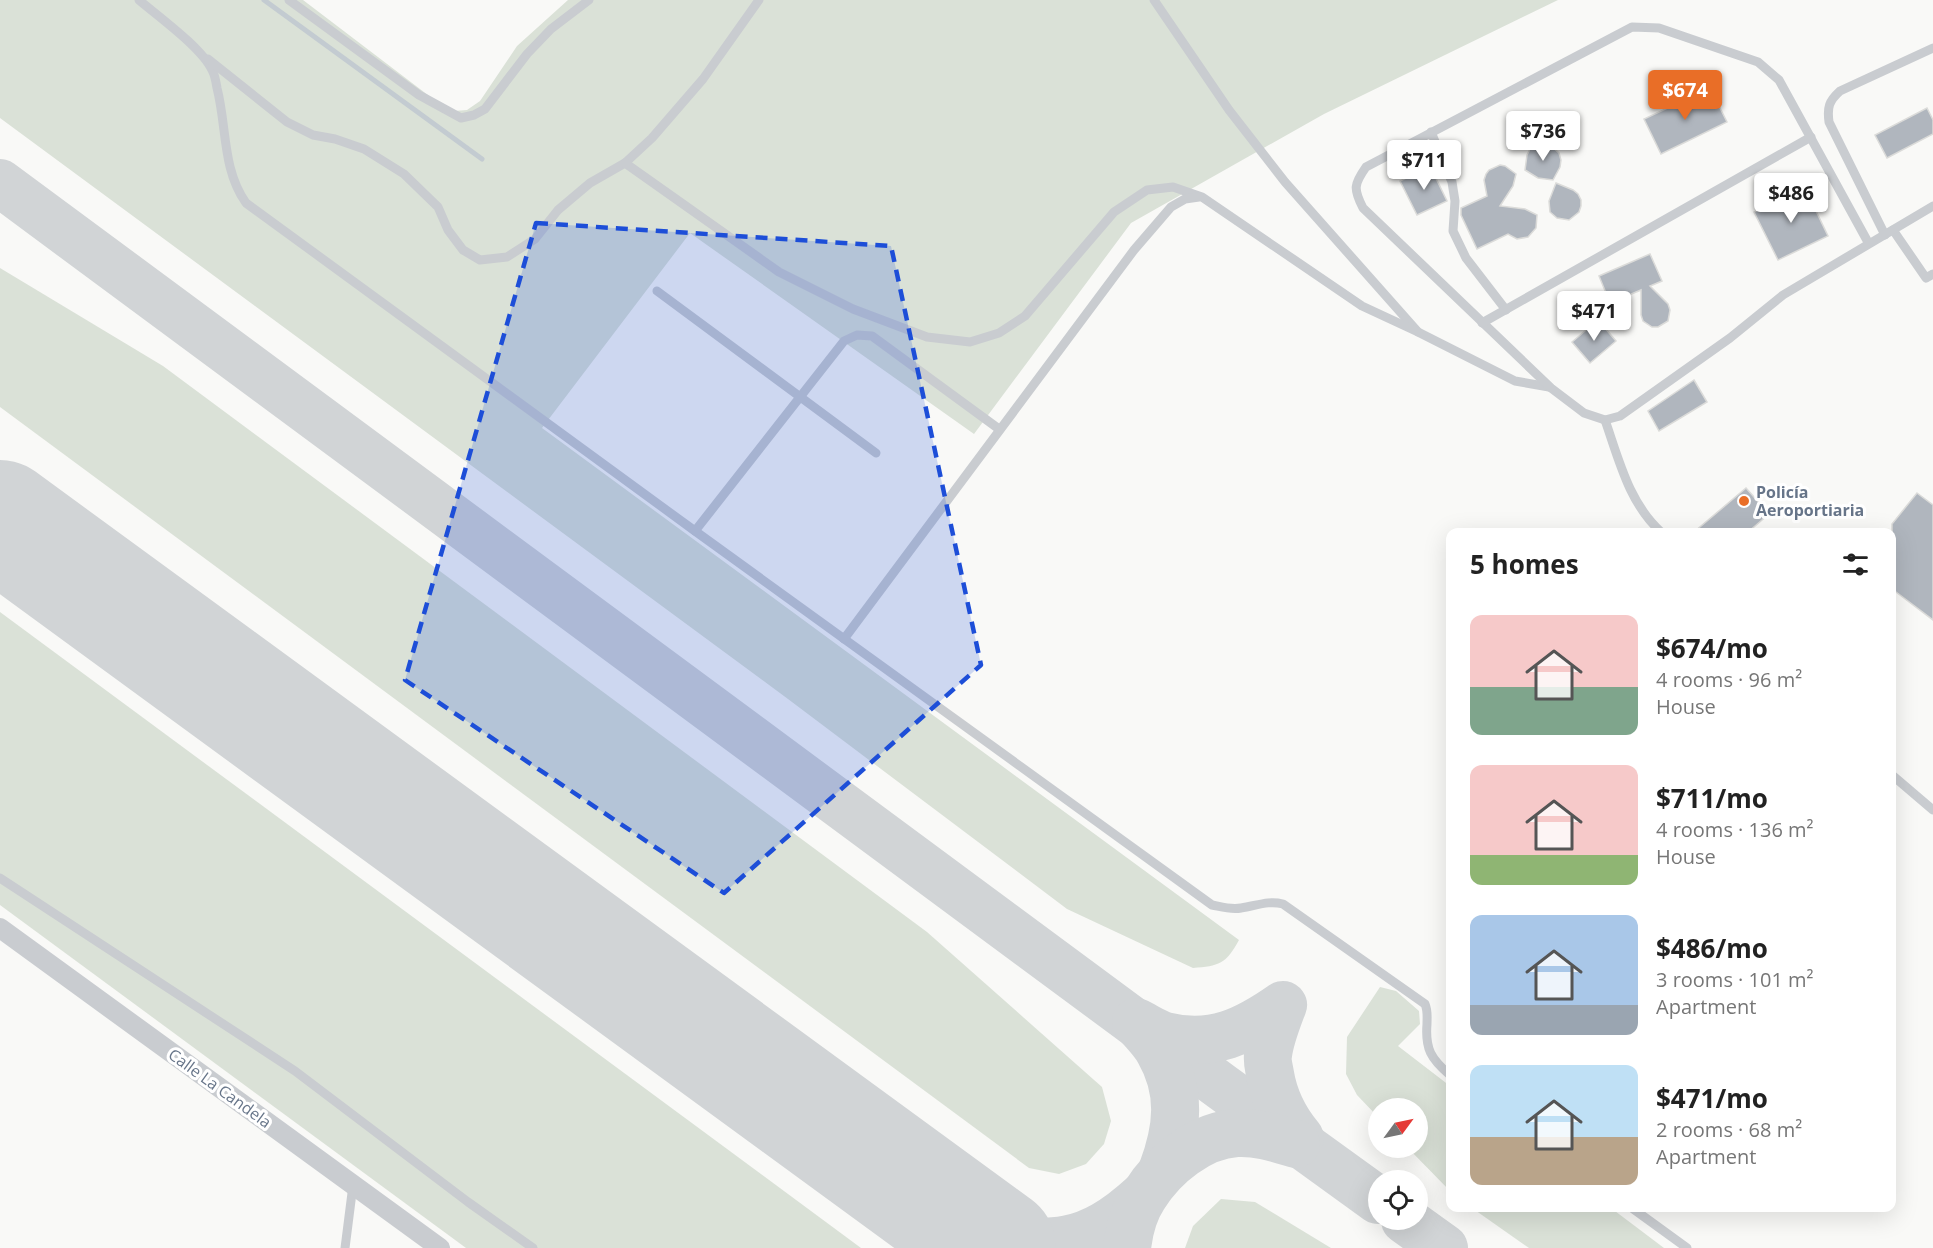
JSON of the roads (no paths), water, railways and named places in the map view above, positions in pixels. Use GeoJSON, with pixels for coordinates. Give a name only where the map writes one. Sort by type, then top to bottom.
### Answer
{"type":"FeatureCollection","features":[{"type":"Feature","properties":{"kind":"street","name":"Calle La Candela"},"geometry":{"type":"LineString","coordinates":[[0,928],[440,1248]]}},
{"type":"Feature","properties":{"kind":"lane"},"geometry":{"type":"LineString","coordinates":[[139,0],[202,55],[287,122],[313,135],[335,139],[364,149],[404,174],[438,207],[448,230],[463,250],[480,260],[507,257],[535,239],[558,210],[590,183],[625,163],[652,138],[703,79],[759,0]]}},
{"type":"Feature","properties":{"kind":"lane"},"geometry":{"type":"LineString","coordinates":[[289,0],[419,95],[461,118],[485,109],[526,54],[551,29],[589,0]]}},
{"type":"Feature","properties":{"kind":"lane"},"geometry":{"type":"LineString","coordinates":[[1154,0],[1229,110],[1285,182],[1418,332]]}},
{"type":"Feature","properties":{"kind":"lane"},"geometry":{"type":"LineString","coordinates":[[1869,244],[1779,80],[1758,62],[1659,28],[1632,27],[1366,167],[1357,179],[1355,193],[1363,208],[1551,388],[1584,413],[1605,420],[1620,416],[1730,338],[1783,295],[1869,244],[1889,232],[1933,206]]}},
{"type":"Feature","properties":{"kind":"lane"},"geometry":{"type":"LineString","coordinates":[[1933,48],[1840,91],[1830,100],[1827,109],[1829,122],[1889,232],[1926,278],[1933,274]]}},
{"type":"Feature","properties":{"kind":"lane"},"geometry":{"type":"LineString","coordinates":[[202,55],[213,71],[220,100],[230,168],[237,190],[246,203],[1212,905],[1240,909],[1273,901],[1283,904],[1425,1004],[1428,1010],[1426,1037],[1428,1050],[1446,1071]]}},
{"type":"Feature","properties":{"kind":"lane"},"geometry":{"type":"LineString","coordinates":[[1431,132],[1452,182],[1455,201],[1453,231],[1466,258],[1506,310]]}},
{"type":"Feature","properties":{"kind":"lane"},"geometry":{"type":"LineString","coordinates":[[1482,323],[1811,137]]}},
{"type":"Feature","properties":{"kind":"lane"},"geometry":{"type":"LineString","coordinates":[[625,163],[778,272],[854,309],[927,337],[970,342],[999,333],[1025,316],[1114,212],[1147,190],[1173,187],[1202,197],[1362,306],[1515,381],[1551,388]]}},
{"type":"Feature","properties":{"kind":"lane"},"geometry":{"type":"LineString","coordinates":[[844,639],[1134,250],[1171,207],[1185,199],[1202,197]]}},
{"type":"Feature","properties":{"kind":"lane"},"geometry":{"type":"LineString","coordinates":[[657,291],[876,453]]}},
{"type":"Feature","properties":{"kind":"lane"},"geometry":{"type":"LineString","coordinates":[[695,531],[844,341],[856,335],[872,336],[999,429]]}},
{"type":"Feature","properties":{"kind":"lane"},"geometry":{"type":"LineString","coordinates":[[1605,420],[1629,487],[1642,512],[1657,528]]}},
{"type":"Feature","properties":{"kind":"lane"},"geometry":{"type":"LineString","coordinates":[[1896,778],[1933,810]]}},
{"type":"Feature","properties":{"kind":"lane"},"geometry":{"type":"LineString","coordinates":[[0,878],[295,1071],[468,1202],[533,1248]]}},
{"type":"Feature","properties":{"kind":"lane"},"geometry":{"type":"LineString","coordinates":[[345,1248],[353,1185]]}},
{"type":"Feature","properties":{"kind":"lane"},"geometry":{"type":"LineString","coordinates":[[1638,1212],[1687,1248]]}},
{"type":"Feature","properties":{"kind":"waterway"},"geometry":{"type":"LineString","coordinates":[[264,0],[482,159]]}},
{"type":"Feature","properties":{"kind":"place","name":"Policía Aeroportiaria"},"geometry":{"type":"Point","coordinates":[1744,501]}}]}
